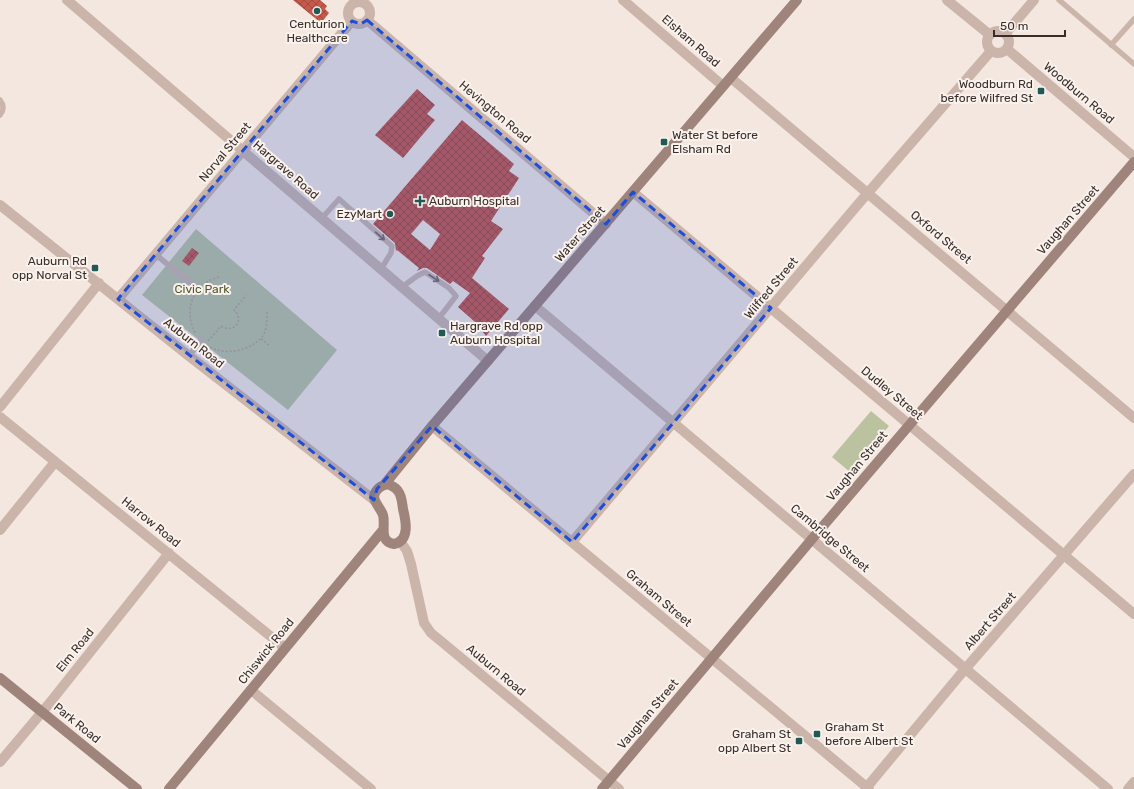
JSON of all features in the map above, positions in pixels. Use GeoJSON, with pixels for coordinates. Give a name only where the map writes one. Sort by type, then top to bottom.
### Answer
{"type":"FeatureCollection","features":[{"type":"Feature","properties":{"kind":"street","name":"Hargrave Road"},"geometry":{"type":"LineString","coordinates":[[67,0],[488,361]]}},
{"type":"Feature","properties":{"kind":"street","name":"Elsham Road"},"geometry":{"type":"LineString","coordinates":[[623,0],[723,86]]}},
{"type":"Feature","properties":{"kind":"street","name":"Water Street"},"geometry":{"type":"LineString","coordinates":[[374,500],[377,489],[384,485],[432,426],[797,0]]}},
{"type":"Feature","properties":{"kind":"street"},"geometry":{"type":"LineString","coordinates":[[947,0],[990,35]]}},
{"type":"Feature","properties":{"kind":"street"},"geometry":{"type":"LineString","coordinates":[[1005,34],[1034,0]]}},
{"type":"Feature","properties":{"kind":"street"},"geometry":{"type":"LineString","coordinates":[[368,2],[370,11],[369,18],[361,24],[352,21],[348,12],[347,3],[368,2]]}},
{"type":"Feature","properties":{"kind":"street","name":"Hevington Road"},"geometry":{"type":"LineString","coordinates":[[367,20],[606,224]]}},
{"type":"Feature","properties":{"kind":"street","name":"Norval Street"},"geometry":{"type":"LineString","coordinates":[[118,299],[352,21]]}},
{"type":"Feature","properties":{"kind":"street"},"geometry":{"type":"LineString","coordinates":[[997,31],[1005,34],[1009,42],[1007,49],[998,53],[991,50],[987,43],[990,35],[997,31]]}},
{"type":"Feature","properties":{"kind":"street","name":"Woodburn Road"},"geometry":{"type":"LineString","coordinates":[[1007,49],[1134,157]]}},
{"type":"Feature","properties":{"kind":"street","name":"Wilfred Street"},"geometry":{"type":"LineString","coordinates":[[572,542],[991,50]]}},
{"type":"Feature","properties":{"kind":"street","name":"Oxford Street"},"geometry":{"type":"LineString","coordinates":[[731,78],[1134,418]]}},
{"type":"Feature","properties":{"kind":"street","name":"Vaughan Street"},"geometry":{"type":"LineString","coordinates":[[602,789],[711,658],[1134,162]]}},
{"type":"Feature","properties":{"kind":"street","name":"Dudley Street"},"geometry":{"type":"LineString","coordinates":[[633,192],[1134,614]]}},
{"type":"Feature","properties":{"kind":"street","name":"Auburn Road"},"geometry":{"type":"LineString","coordinates":[[0,205],[189,356],[374,500]]}},
{"type":"Feature","properties":{"kind":"street"},"geometry":{"type":"LineString","coordinates":[[0,407],[99,283]]}},
{"type":"Feature","properties":{"kind":"street","name":"Cambridge Street"},"geometry":{"type":"LineString","coordinates":[[535,306],[568,336],[673,422],[1108,789]]}},
{"type":"Feature","properties":{"kind":"street","name":"Harrow Road"},"geometry":{"type":"LineString","coordinates":[[0,417],[285,648]]}},
{"type":"Feature","properties":{"kind":"street","name":"Graham Street"},"geometry":{"type":"LineString","coordinates":[[432,426],[868,788]]}},
{"type":"Feature","properties":{"kind":"street"},"geometry":{"type":"LineString","coordinates":[[0,530],[55,462]]}},
{"type":"Feature","properties":{"kind":"street","name":"Albert Street"},"geometry":{"type":"LineString","coordinates":[[868,788],[966,669],[1134,474]]}},
{"type":"Feature","properties":{"kind":"street"},"geometry":{"type":"LineString","coordinates":[[374,500],[384,520],[383,534],[387,541],[394,544],[400,541],[405,534],[406,526],[401,497],[396,489],[388,484],[384,485]]}},
{"type":"Feature","properties":{"kind":"street","name":"Chiswick Road"},"geometry":{"type":"LineString","coordinates":[[169,789],[383,530]]}},
{"type":"Feature","properties":{"kind":"street","name":"Auburn Road"},"geometry":{"type":"LineString","coordinates":[[400,541],[406,551],[420,610],[424,623],[428,628],[442,642],[620,789]]}},
{"type":"Feature","properties":{"kind":"street","name":"Elm Road"},"geometry":{"type":"LineString","coordinates":[[0,762],[169,553]]}},
{"type":"Feature","properties":{"kind":"street","name":"Park Road"},"geometry":{"type":"LineString","coordinates":[[0,678],[137,789]]}},
{"type":"Feature","properties":{"kind":"street"},"geometry":{"type":"LineString","coordinates":[[251,690],[371,789]]}},
{"type":"Feature","properties":{"kind":"street"},"geometry":{"type":"LineString","coordinates":[[1128,789],[1134,782]]}},
{"type":"Feature","properties":{"kind":"lane"},"geometry":{"type":"LineString","coordinates":[[1059,0],[1134,64]]}},
{"type":"Feature","properties":{"kind":"lane"},"geometry":{"type":"LineString","coordinates":[[1111,45],[1134,19]]}},
{"type":"Feature","properties":{"kind":"lane"},"geometry":{"type":"LineString","coordinates":[[0,100],[3,104],[3,110],[0,115]]}},
{"type":"Feature","properties":{"kind":"lane"},"geometry":{"type":"LineString","coordinates":[[322,218],[339,199],[392,246],[391,253],[381,269]]}},
{"type":"Feature","properties":{"kind":"lane"},"geometry":{"type":"LineString","coordinates":[[155,254],[198,289]]}},
{"type":"Feature","properties":{"kind":"lane"},"geometry":{"type":"LineString","coordinates":[[402,287],[425,272],[449,288],[456,296],[439,318]]}},
{"type":"Feature","properties":{"kind":"lane"},"geometry":{"type":"LineString","coordinates":[[189,356],[201,340]]}},
{"type":"Feature","properties":{"kind":"path"},"geometry":{"type":"LineString","coordinates":[[201,340],[194,331],[190,320],[190,309],[193,299],[198,289],[208,280],[221,276]]}},
{"type":"Feature","properties":{"kind":"path"},"geometry":{"type":"LineString","coordinates":[[246,295],[234,310],[238,316],[237,324],[234,328],[229,329],[220,326],[206,344],[211,348],[224,351],[237,351],[249,347],[261,339],[267,325],[267,312]]}},
{"type":"Feature","properties":{"kind":"path"},"geometry":{"type":"LineString","coordinates":[[261,339],[270,346]]}},
{"type":"Feature","properties":{"kind":"highlighted area"},"geometry":{"type":"Polygon","coordinates":[[[367,20],[606,224],[633,192],[771,308],[572,542],[432,426],[377,489],[374,500],[118,299],[352,21],[361,24],[367,20]]]}},
{"type":"Feature","properties":{"kind":"green space","name":"Civic Park"},"geometry":{"type":"Polygon","coordinates":[[[196,229],[337,350],[288,410],[142,295],[196,229]]]}},
{"type":"Feature","properties":{"kind":"green space"},"geometry":{"type":"Polygon","coordinates":[[[871,411],[889,426],[850,472],[832,457],[871,411]]]}},
{"type":"Feature","properties":{"kind":"building","name":"Centurion Healthcare"},"geometry":{"type":"Polygon","coordinates":[[[293,0],[320,0],[327,6],[325,9],[329,13],[321,23],[293,0]]]}},
{"type":"Feature","properties":{"kind":"building"},"geometry":{"type":"Polygon","coordinates":[[[417,89],[435,105],[427,114],[435,120],[403,158],[375,135],[417,89]]]}},
{"type":"Feature","properties":{"kind":"building"},"geometry":{"type":"Polygon","coordinates":[[[462,120],[514,164],[509,171],[519,178],[491,221],[503,229],[482,256],[485,258],[472,278],[509,309],[486,336],[475,322],[458,307],[470,293],[453,281],[450,284],[427,268],[417,271],[419,268],[397,250],[396,251],[395,243],[373,224],[462,120]],[[423,220],[411,234],[430,250],[440,234],[423,220]]]}},
{"type":"Feature","properties":{"kind":"building"},"geometry":{"type":"Polygon","coordinates":[[[192,248],[199,253],[189,266],[182,261],[192,248]]]}},
{"type":"Feature","properties":{"kind":"place","name":"Centurion Healthcare"},"geometry":{"type":"Point","coordinates":[317,11]}},
{"type":"Feature","properties":{"kind":"place","name":"Woodburn Rd before Wilfred St"},"geometry":{"type":"Point","coordinates":[1041,91]}},
{"type":"Feature","properties":{"kind":"place","name":"Water St before Elsham Rd"},"geometry":{"type":"Point","coordinates":[664,142]}},
{"type":"Feature","properties":{"kind":"place","name":"Auburn Hospital"},"geometry":{"type":"Point","coordinates":[420,201]}},
{"type":"Feature","properties":{"kind":"place","name":"EzyMart"},"geometry":{"type":"Point","coordinates":[390,214]}},
{"type":"Feature","properties":{"kind":"place","name":"Auburn Rd opp Norval St"},"geometry":{"type":"Point","coordinates":[95,268]}},
{"type":"Feature","properties":{"kind":"place","name":"Hargrave Rd opp Auburn Hospital"},"geometry":{"type":"Point","coordinates":[442,333]}},
{"type":"Feature","properties":{"kind":"place","name":"Graham St before Albert St"},"geometry":{"type":"Point","coordinates":[817,734]}},
{"type":"Feature","properties":{"kind":"place","name":"Graham St opp Albert St"},"geometry":{"type":"Point","coordinates":[799,741]}}]}
